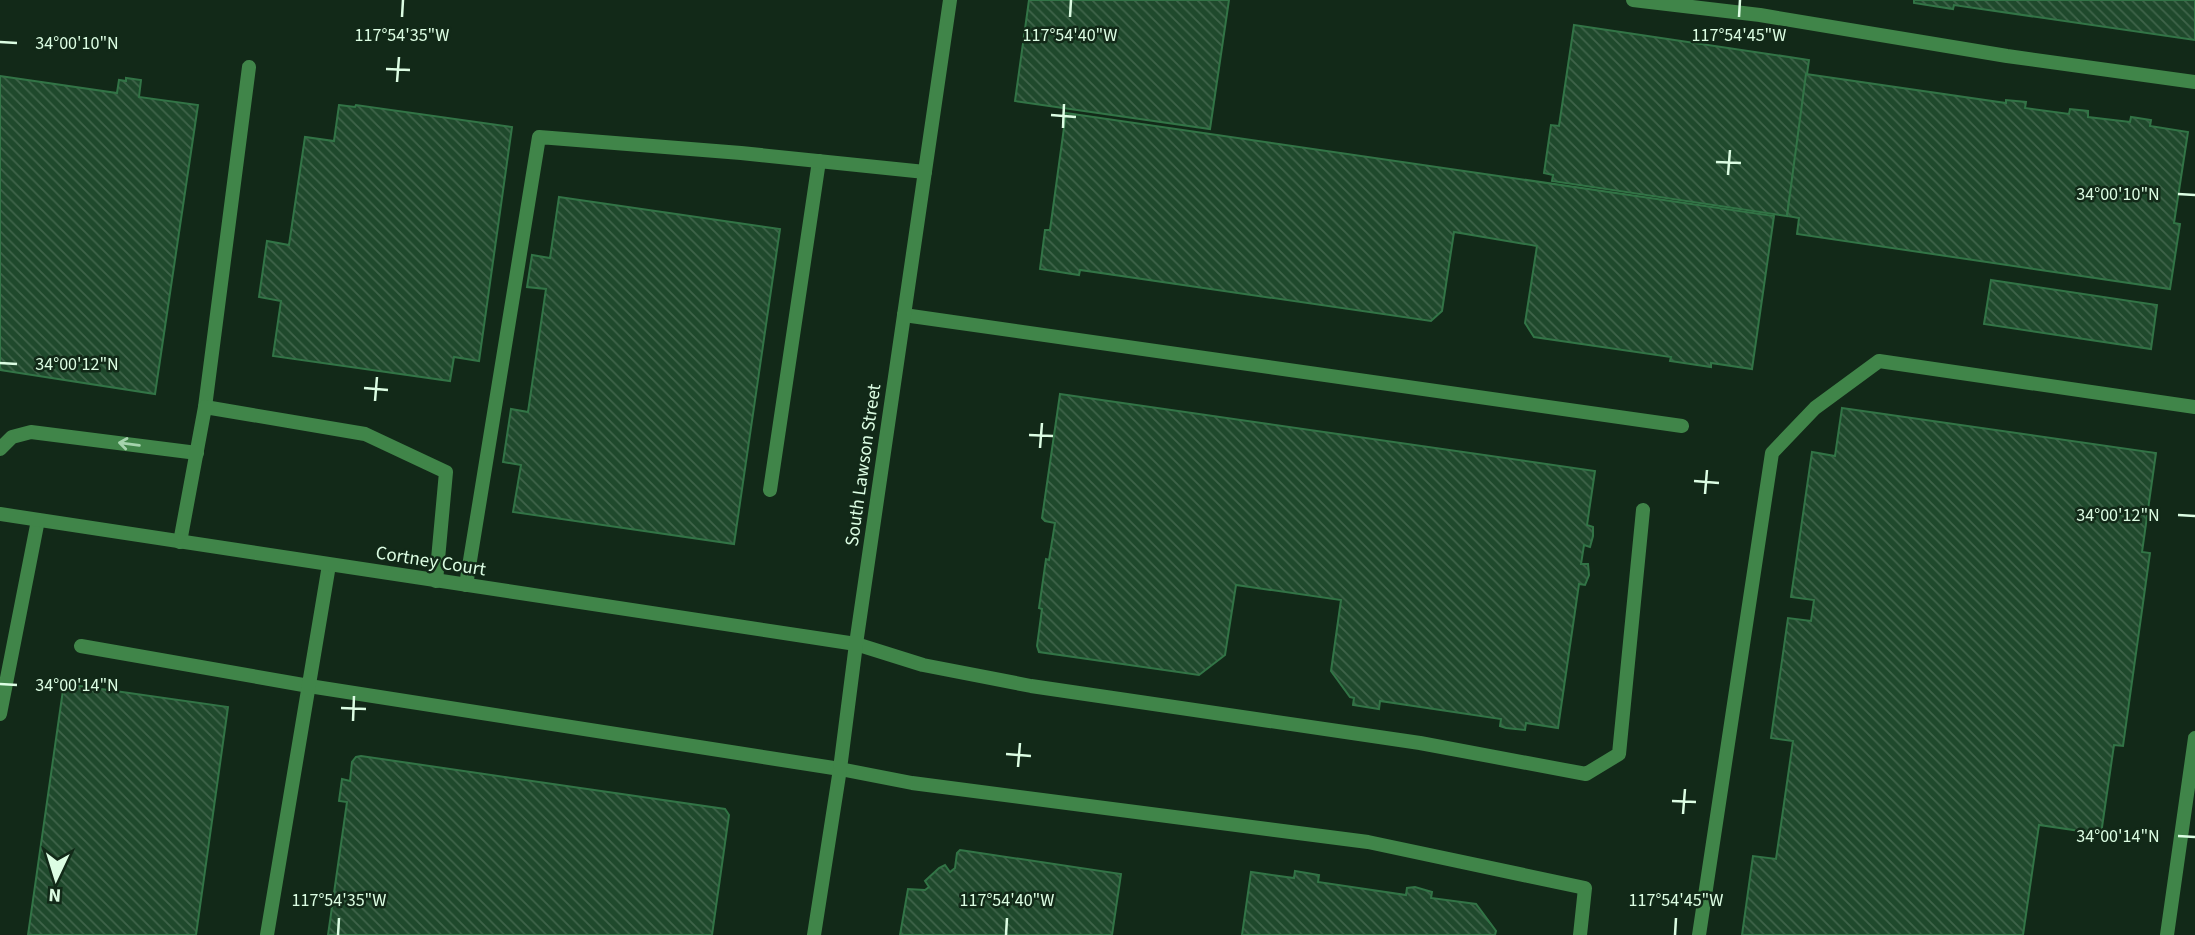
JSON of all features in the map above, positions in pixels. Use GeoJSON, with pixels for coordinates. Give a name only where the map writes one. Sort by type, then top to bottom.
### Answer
{"type":"FeatureCollection","features":[{"type":"Feature","properties":{"kind":"street","name":"South Lawson Street"},"geometry":{"type":"LineString","coordinates":[[814,935],[950,0]]}},
{"type":"Feature","properties":{"kind":"street"},"geometry":{"type":"LineString","coordinates":[[1633,0],[1760,15],[2007,56],[2195,82]]}},
{"type":"Feature","properties":{"kind":"street"},"geometry":{"type":"LineString","coordinates":[[180,542],[205,407],[249,67]]}},
{"type":"Feature","properties":{"kind":"street"},"geometry":{"type":"LineString","coordinates":[[466,585],[539,137],[741,152],[925,172]]}},
{"type":"Feature","properties":{"kind":"street"},"geometry":{"type":"LineString","coordinates":[[770,490],[818,161]]}},
{"type":"Feature","properties":{"kind":"street"},"geometry":{"type":"LineString","coordinates":[[904,315],[1682,426]]}},
{"type":"Feature","properties":{"kind":"street"},"geometry":{"type":"LineString","coordinates":[[1699,935],[1772,453],[1815,408],[1879,361],[2195,407]]}},
{"type":"Feature","properties":{"kind":"street"},"geometry":{"type":"LineString","coordinates":[[205,407],[365,434],[446,472],[436,581]]}},
{"type":"Feature","properties":{"kind":"street"},"geometry":{"type":"LineString","coordinates":[[0,449],[12,437],[31,432],[197,453]]}},
{"type":"Feature","properties":{"kind":"street","name":"Cortney Court"},"geometry":{"type":"LineString","coordinates":[[0,514],[856,644],[923,665],[1031,686],[1420,743],[1586,774],[1619,754],[1643,510]]}},
{"type":"Feature","properties":{"kind":"street"},"geometry":{"type":"LineString","coordinates":[[0,714],[38,520]]}},
{"type":"Feature","properties":{"kind":"street"},"geometry":{"type":"LineString","coordinates":[[267,935],[329,565]]}},
{"type":"Feature","properties":{"kind":"street"},"geometry":{"type":"LineString","coordinates":[[81,646],[309,686],[840,769],[912,783],[1368,842],[1585,888],[1580,935]]}},
{"type":"Feature","properties":{"kind":"street"},"geometry":{"type":"LineString","coordinates":[[2167,935],[2195,738]]}},
{"type":"Feature","properties":{"kind":"building"},"geometry":{"type":"Polygon","coordinates":[[[1029,0],[1229,0],[1210,129],[1015,101],[1029,0]]]}},
{"type":"Feature","properties":{"kind":"building"},"geometry":{"type":"Polygon","coordinates":[[[1914,0],[2195,0],[2195,40],[1954,5],[1953,9],[1914,3],[1914,0]]]}},
{"type":"Feature","properties":{"kind":"building"},"geometry":{"type":"Polygon","coordinates":[[[1574,25],[1809,60],[1787,216],[1552,181],[1553,175],[1544,173],[1551,125],[1559,126],[1574,25]]]}},
{"type":"Feature","properties":{"kind":"building"},"geometry":{"type":"Polygon","coordinates":[[[1806,74],[2006,103],[2006,100],[2026,102],[2025,108],[2069,114],[2070,109],[2088,111],[2088,117],[2130,122],[2131,117],[2151,120],[2150,126],[2188,132],[2174,223],[2180,224],[2170,289],[1797,234],[1799,218],[1787,216],[1806,74]]]}},
{"type":"Feature","properties":{"kind":"building"},"geometry":{"type":"Polygon","coordinates":[[[0,76],[117,93],[119,80],[141,80],[139,97],[198,105],[155,394],[0,370],[0,76]]]}},
{"type":"Feature","properties":{"kind":"building"},"geometry":{"type":"Polygon","coordinates":[[[339,105],[356,105],[512,127],[479,361],[454,357],[450,381],[273,356],[281,301],[259,297],[267,241],[289,245],[305,137],[334,141],[339,105]]]}},
{"type":"Feature","properties":{"kind":"building"},"geometry":{"type":"Polygon","coordinates":[[[1066,113],[1774,216],[1752,369],[1670,361],[1671,357],[1534,337],[1525,323],[1537,246],[1454,232],[1442,311],[1431,321],[1080,270],[1079,275],[1040,269],[1045,230],[1050,230],[1066,113]]]}},
{"type":"Feature","properties":{"kind":"building"},"geometry":{"type":"Polygon","coordinates":[[[559,197],[780,229],[734,544],[513,512],[521,465],[503,462],[511,409],[528,412],[546,289],[527,287],[532,255],[550,258],[559,197]]]}},
{"type":"Feature","properties":{"kind":"building"},"geometry":{"type":"Polygon","coordinates":[[[1991,280],[2157,305],[2151,349],[1984,324],[1991,280]]]}},
{"type":"Feature","properties":{"kind":"building"},"geometry":{"type":"Polygon","coordinates":[[[1060,394],[1595,471],[1587,525],[1593,527],[1593,536],[1590,547],[1584,545],[1581,564],[1588,564],[1589,575],[1585,585],[1579,584],[1558,728],[1526,723],[1525,730],[1506,728],[1500,726],[1501,719],[1380,701],[1379,709],[1353,705],[1354,698],[1350,697],[1331,671],[1341,600],[1236,585],[1225,655],[1199,675],[1039,652],[1037,646],[1042,609],[1039,608],[1046,559],[1049,560],[1055,523],[1042,518],[1060,394]]]}},
{"type":"Feature","properties":{"kind":"building"},"geometry":{"type":"Polygon","coordinates":[[[1842,408],[2156,453],[2142,552],[2150,553],[2123,746],[2114,745],[2101,834],[2039,825],[2023,935],[1742,935],[1753,856],[1776,859],[1793,741],[1771,738],[1788,618],[1811,621],[1814,600],[1791,597],[1812,452],[1835,456],[1842,408]]]}},
{"type":"Feature","properties":{"kind":"building"},"geometry":{"type":"Polygon","coordinates":[[[66,684],[228,707],[196,935],[28,935],[66,684]]]}},
{"type":"Feature","properties":{"kind":"building"},"geometry":{"type":"Polygon","coordinates":[[[361,756],[725,809],[729,815],[712,935],[328,935],[347,802],[339,801],[342,779],[350,781],[352,762],[361,756]]]}},
{"type":"Feature","properties":{"kind":"building"},"geometry":{"type":"Polygon","coordinates":[[[960,850],[1121,874],[1112,935],[900,935],[908,889],[925,890],[929,887],[925,881],[945,865],[950,872],[955,868],[960,850]]]}},
{"type":"Feature","properties":{"kind":"building"},"geometry":{"type":"Polygon","coordinates":[[[1295,871],[1319,875],[1318,882],[1406,895],[1407,888],[1415,887],[1432,892],[1431,898],[1476,904],[1496,931],[1495,935],[1242,935],[1251,872],[1294,878],[1295,871]]]}}]}
